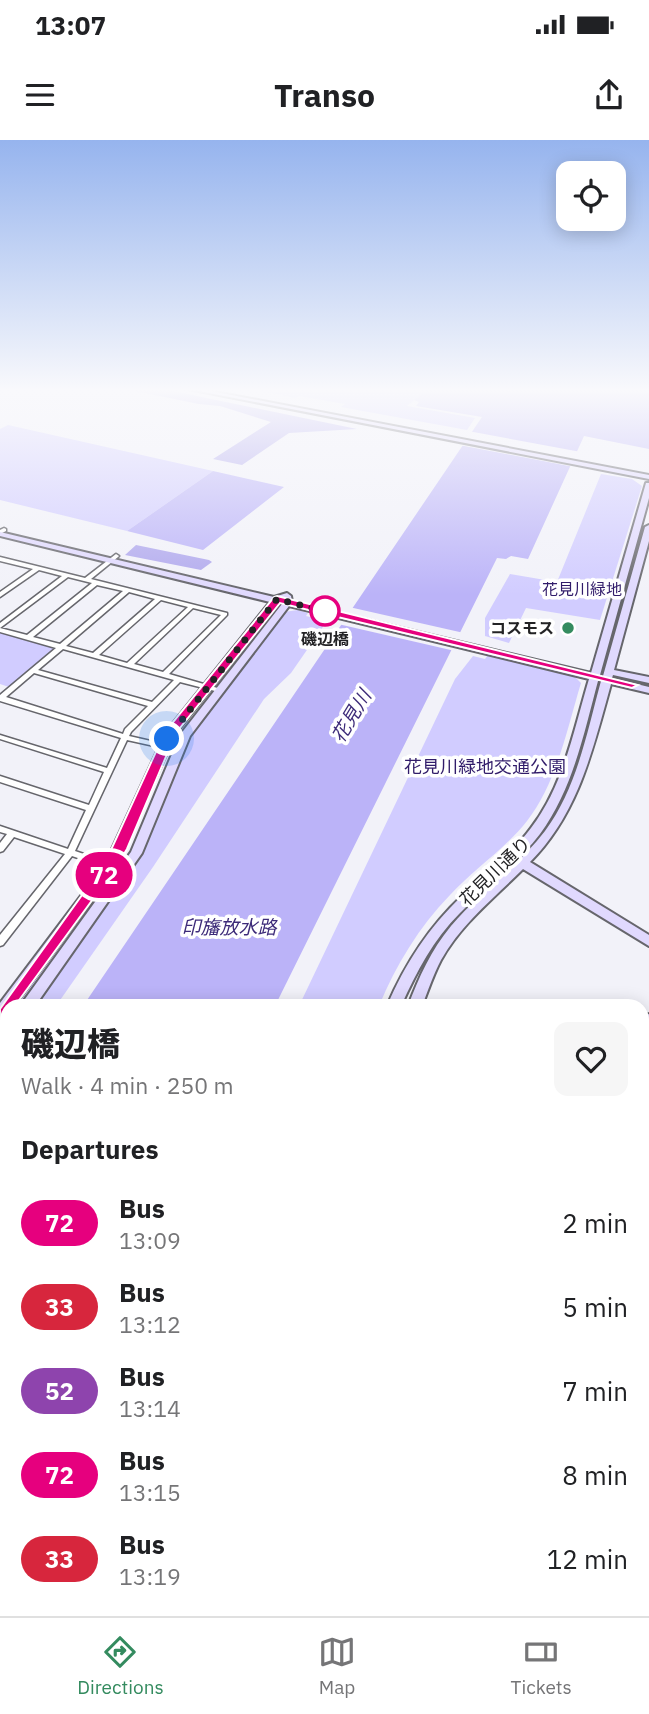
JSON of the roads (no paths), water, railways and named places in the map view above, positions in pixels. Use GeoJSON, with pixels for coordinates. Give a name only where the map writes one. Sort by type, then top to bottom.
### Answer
{"type":"FeatureCollection","features":[{"type":"Feature","properties":{"kind":"street"},"geometry":{"type":"LineString","coordinates":[[565,457],[649,470]]}},
{"type":"Feature","properties":{"kind":"street"},"geometry":{"type":"LineString","coordinates":[[613,466],[649,477]]}},
{"type":"Feature","properties":{"kind":"street","name":"花見川通り"},"geometry":{"type":"LineString","coordinates":[[418,999],[431,964],[444,943],[463,919],[543,841],[568,804],[583,766],[602,674],[649,485]]}},
{"type":"Feature","properties":{"kind":"street","name":"花見川通り"},"geometry":{"type":"LineString","coordinates":[[397,999],[417,957],[432,936],[451,913],[530,838],[555,801],[602,674],[649,527]]}},
{"type":"Feature","properties":{"kind":"street"},"geometry":{"type":"LineString","coordinates":[[1,531],[640,681],[649,690]]}},
{"type":"Feature","properties":{"kind":"street"},"geometry":{"type":"LineString","coordinates":[[86,580],[113,558]]}},
{"type":"Feature","properties":{"kind":"street"},"geometry":{"type":"LineString","coordinates":[[0,559],[225,614],[164,675]]}},
{"type":"Feature","properties":{"kind":"street"},"geometry":{"type":"LineString","coordinates":[[0,567],[9,561]]}},
{"type":"Feature","properties":{"kind":"street"},"geometry":{"type":"LineString","coordinates":[[0,595],[38,568]]}},
{"type":"Feature","properties":{"kind":"street"},"geometry":{"type":"LineString","coordinates":[[0,628],[67,575]]}},
{"type":"Feature","properties":{"kind":"street"},"geometry":{"type":"LineString","coordinates":[[28,638],[97,582]]}},
{"type":"Feature","properties":{"kind":"street"},"geometry":{"type":"LineString","coordinates":[[0,698],[128,590]]}},
{"type":"Feature","properties":{"kind":"street"},"geometry":{"type":"LineString","coordinates":[[94,656],[160,598]]}},
{"type":"Feature","properties":{"kind":"street"},"geometry":{"type":"LineString","coordinates":[[11,999],[121,849],[171,732],[213,688],[284,599]]}},
{"type":"Feature","properties":{"kind":"street"},"geometry":{"type":"LineString","coordinates":[[128,665],[192,606]]}},
{"type":"Feature","properties":{"kind":"street"},"geometry":{"type":"LineString","coordinates":[[0,628],[213,688]]}},
{"type":"Feature","properties":{"kind":"street"},"geometry":{"type":"LineString","coordinates":[[33,671],[153,705]]}},
{"type":"Feature","properties":{"kind":"street"},"geometry":{"type":"LineString","coordinates":[[0,942],[70,853],[125,736],[179,679]]}},
{"type":"Feature","properties":{"kind":"street"},"geometry":{"type":"LineString","coordinates":[[32,999],[136,853],[177,749],[213,688]]}},
{"type":"Feature","properties":{"kind":"street"},"geometry":{"type":"LineString","coordinates":[[0,698],[177,749]]}},
{"type":"Feature","properties":{"kind":"street"},"geometry":{"type":"LineString","coordinates":[[0,737],[108,771]]}},
{"type":"Feature","properties":{"kind":"street"},"geometry":{"type":"LineString","coordinates":[[0,779],[91,809]]}},
{"type":"Feature","properties":{"kind":"street"},"geometry":{"type":"LineString","coordinates":[[0,829],[125,871]]}},
{"type":"Feature","properties":{"kind":"street"},"geometry":{"type":"LineString","coordinates":[[0,849],[13,833]]}},
{"type":"Feature","properties":{"kind":"street"},"geometry":{"type":"LineString","coordinates":[[522,863],[649,941]]}},
{"type":"Feature","properties":{"kind":"water","name":"印旛放水路"},"geometry":{"type":"Polygon","coordinates":[[[455,457],[574,457],[528,559],[511,556],[506,559],[497,558],[278,999],[88,999],[455,457]]]}},
{"type":"Feature","properties":{"kind":"water"},"geometry":{"type":"Polygon","coordinates":[[[213,471],[284,487],[203,550],[127,531],[213,471]]]}},
{"type":"Feature","properties":{"kind":"place","name":"磯辺橋"},"geometry":{"type":"Point","coordinates":[325,611]}},
{"type":"Feature","properties":{"kind":"place","name":"コスモス"},"geometry":{"type":"Point","coordinates":[568,628]}},
{"type":"Feature","properties":{"kind":"park label","name":"花見川緑地"},"geometry":{"type":"Point","coordinates":[582,589]}},
{"type":"Feature","properties":{"kind":"park label","name":"花見川緑地交通公園"},"geometry":{"type":"Point","coordinates":[485,766]}},
{"type":"Feature","properties":{"kind":"water label","name":"花見川"},"geometry":{"type":"Point","coordinates":[351,716]}}]}
